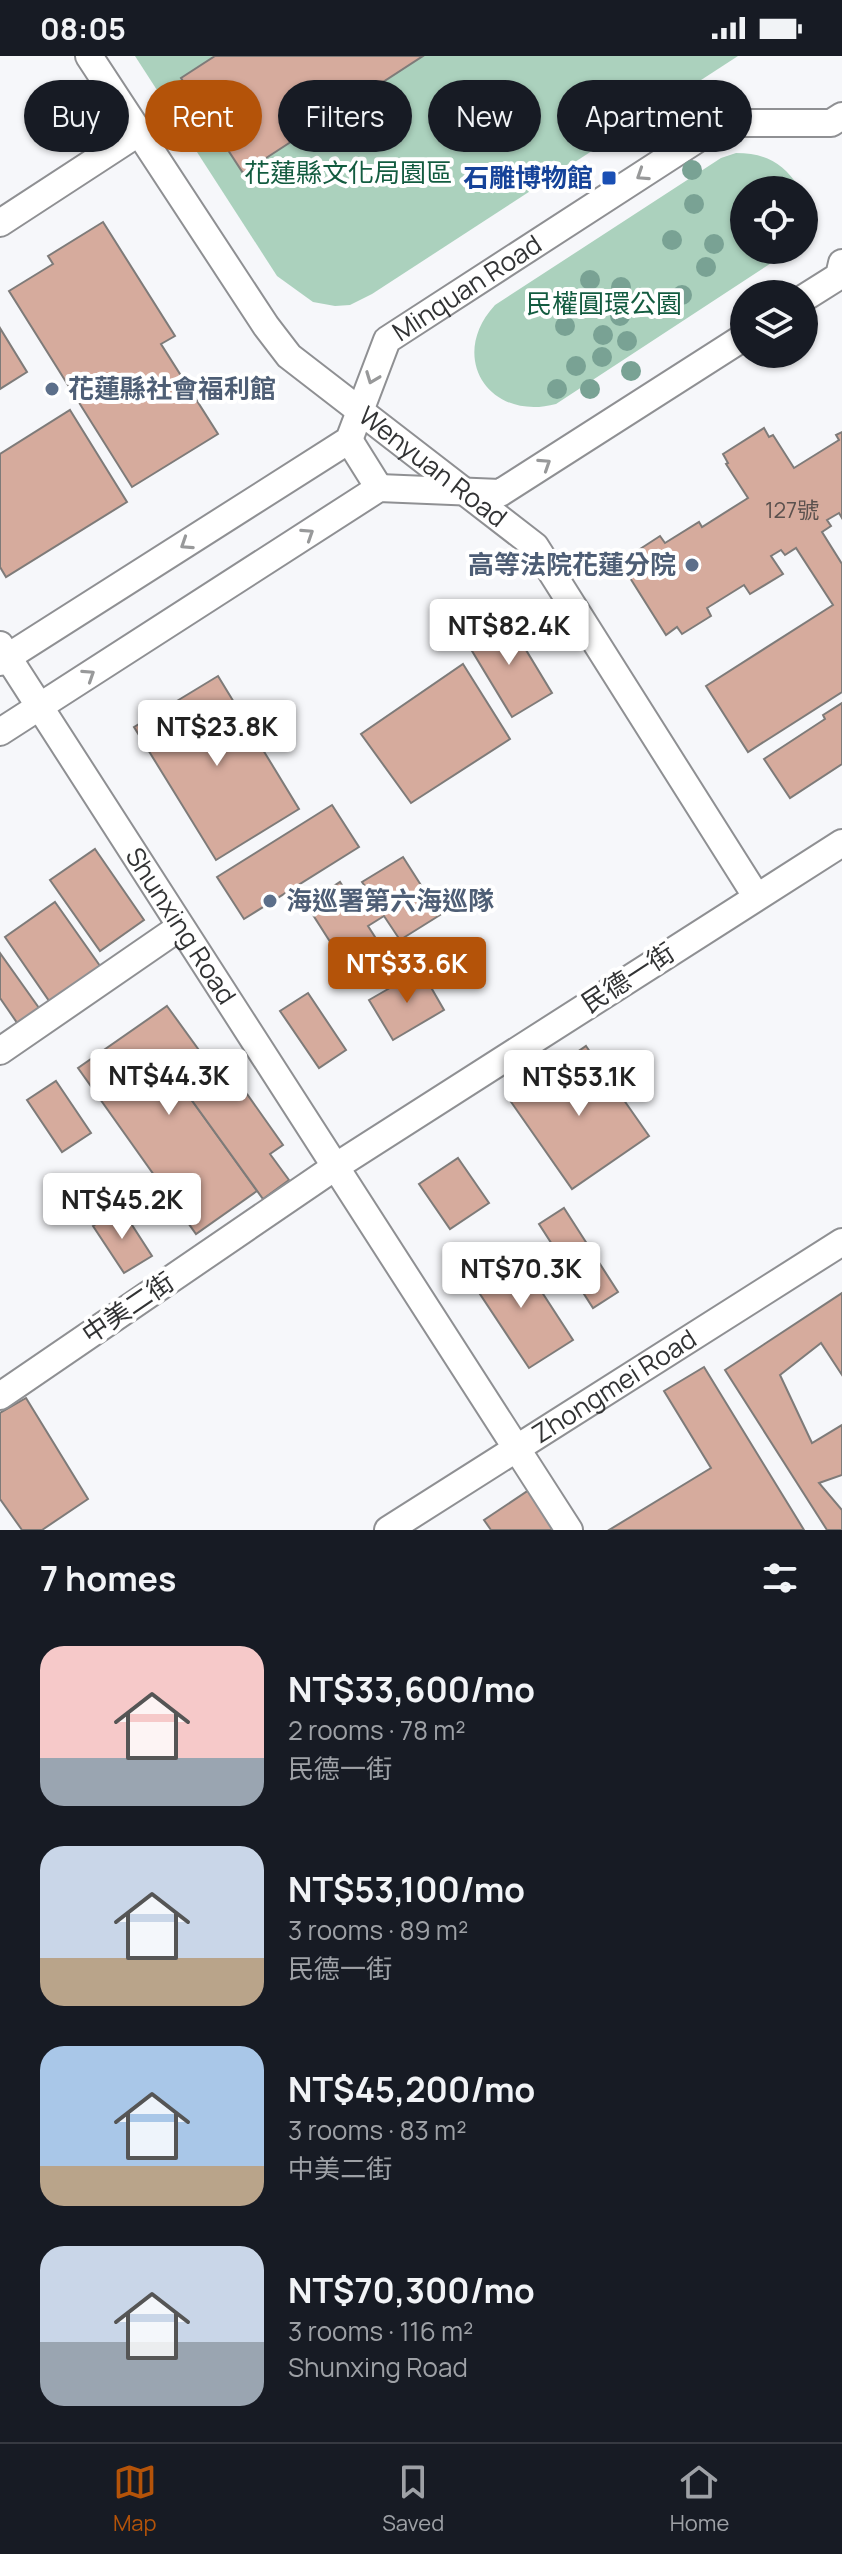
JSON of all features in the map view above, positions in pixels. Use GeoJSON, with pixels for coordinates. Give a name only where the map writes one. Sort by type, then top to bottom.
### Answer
{"type":"FeatureCollection","features":[{"type":"Feature","properties":{"kind":"street","name":"Wenyuan Road"},"geometry":{"type":"LineString","coordinates":[[89,56],[266,326],[289,356],[535,546],[756,896]]}},
{"type":"Feature","properties":{"kind":"street","name":"Minquan Road"},"geometry":{"type":"LineString","coordinates":[[349,440],[387,340],[722,123],[838,126]]}},
{"type":"Feature","properties":{"kind":"street"},"geometry":{"type":"LineString","coordinates":[[0,223],[138,133]]}},
{"type":"Feature","properties":{"kind":"street"},"geometry":{"type":"LineString","coordinates":[[818,289],[839,276],[842,263]]}},
{"type":"Feature","properties":{"kind":"street"},"geometry":{"type":"LineString","coordinates":[[0,732],[379,488],[500,493],[730,346]]}},
{"type":"Feature","properties":{"kind":"street"},"geometry":{"type":"LineString","coordinates":[[3,655],[349,440],[379,488]]}},
{"type":"Feature","properties":{"kind":"street","name":"Shunxing Road"},"geometry":{"type":"LineString","coordinates":[[3,655],[569,1530]]}},
{"type":"Feature","properties":{"kind":"street","name":"民德一街"},"geometry":{"type":"LineString","coordinates":[[335,1167],[842,843]]}},
{"type":"Feature","properties":{"kind":"street"},"geometry":{"type":"LineString","coordinates":[[0,1051],[180,927]]}},
{"type":"Feature","properties":{"kind":"street","name":"中美二街"},"geometry":{"type":"LineString","coordinates":[[0,1396],[335,1167]]}},
{"type":"Feature","properties":{"kind":"street","name":"Zhongmei Road"},"geometry":{"type":"LineString","coordinates":[[388,1530],[842,1242]]}},
{"type":"Feature","properties":{"kind":"green space","name":"花蓮縣文化局園區"},"geometry":{"type":"Polygon","coordinates":[[[135,56],[738,56],[701,80],[557,80],[557,152],[590,152],[372,294],[350,305],[335,306],[313,302],[277,276],[197,152],[262,152],[262,80],[150,80],[135,56]]]}},
{"type":"Feature","properties":{"kind":"green space","name":"民權圓環公園"},"geometry":{"type":"Polygon","coordinates":[[[736,153],[764,157],[790,176],[730,176],[730,264],[770,264],[745,280],[730,280],[730,290],[556,404],[532,407],[511,403],[495,394],[482,381],[476,364],[475,345],[481,325],[495,305],[721,158],[736,153]]]}},
{"type":"Feature","properties":{"kind":"building"},"geometry":{"type":"Polygon","coordinates":[[[215,56],[423,56],[386,80],[278,80],[278,150],[243,173],[229,152],[262,152],[262,80],[181,78],[215,56]]]}},
{"type":"Feature","properties":{"kind":"building"},"geometry":{"type":"Polygon","coordinates":[[[103,222],[175,336],[161,344],[218,434],[132,487],[9,291],[53,264],[48,256],[103,222]]]}},
{"type":"Feature","properties":{"kind":"building"},"geometry":{"type":"Polygon","coordinates":[[[0,328],[27,372],[0,389],[0,328]]]}},
{"type":"Feature","properties":{"kind":"building"},"geometry":{"type":"Polygon","coordinates":[[[70,410],[127,502],[6,577],[0,567],[0,454],[70,410]]]}},
{"type":"Feature","properties":{"kind":"building"},"geometry":{"type":"Polygon","coordinates":[[[764,428],[769,437],[773,435],[794,468],[839,440],[836,435],[842,432],[842,518],[839,513],[827,520],[831,526],[822,532],[842,564],[842,692],[748,752],[706,686],[833,605],[796,548],[785,555],[781,550],[771,556],[783,574],[750,594],[744,585],[707,608],[711,616],[682,634],[677,627],[666,635],[620,562],[660,536],[665,543],[699,522],[702,527],[748,498],[723,454],[764,428]]]}},
{"type":"Feature","properties":{"kind":"building"},"geometry":{"type":"Polygon","coordinates":[[[506,617],[552,693],[512,717],[466,641],[506,617]]]}},
{"type":"Feature","properties":{"kind":"building"},"geometry":{"type":"Polygon","coordinates":[[[463,664],[510,739],[411,803],[361,734],[463,664]]]}},
{"type":"Feature","properties":{"kind":"building"},"geometry":{"type":"Polygon","coordinates":[[[218,676],[299,809],[216,860],[134,727],[218,676]]]}},
{"type":"Feature","properties":{"kind":"building"},"geometry":{"type":"Polygon","coordinates":[[[842,703],[842,764],[790,798],[764,759],[825,719],[823,715],[842,703]]]}},
{"type":"Feature","properties":{"kind":"building"},"geometry":{"type":"Polygon","coordinates":[[[332,805],[359,847],[244,919],[217,877],[332,805]]]}},
{"type":"Feature","properties":{"kind":"building"},"geometry":{"type":"Polygon","coordinates":[[[95,849],[144,920],[100,951],[50,880],[95,849]]]}},
{"type":"Feature","properties":{"kind":"building"},"geometry":{"type":"Polygon","coordinates":[[[403,857],[440,915],[400,940],[384,916],[368,926],[393,965],[359,987],[306,904],[340,882],[351,899],[367,889],[362,882],[403,857]]]}},
{"type":"Feature","properties":{"kind":"building"},"geometry":{"type":"Polygon","coordinates":[[[55,902],[105,973],[54,1008],[5,937],[55,902]]]}},
{"type":"Feature","properties":{"kind":"building"},"geometry":{"type":"Polygon","coordinates":[[[0,953],[44,1015],[22,1030],[0,998],[0,953]]]}},
{"type":"Feature","properties":{"kind":"building"},"geometry":{"type":"Polygon","coordinates":[[[421,970],[444,1010],[393,1040],[369,1000],[421,970]]]}},
{"type":"Feature","properties":{"kind":"building"},"geometry":{"type":"Polygon","coordinates":[[[308,993],[346,1050],[319,1068],[280,1011],[308,993]]]}},
{"type":"Feature","properties":{"kind":"building"},"geometry":{"type":"Polygon","coordinates":[[[167,1006],[217,1075],[188,1095],[257,1191],[196,1234],[78,1068],[167,1006]]]}},
{"type":"Feature","properties":{"kind":"building"},"geometry":{"type":"Polygon","coordinates":[[[586,1046],[649,1136],[572,1189],[509,1099],[586,1046]]]}},
{"type":"Feature","properties":{"kind":"building"},"geometry":{"type":"Polygon","coordinates":[[[228,1067],[283,1145],[270,1154],[289,1180],[263,1199],[188,1095],[228,1067]]]}},
{"type":"Feature","properties":{"kind":"building"},"geometry":{"type":"Polygon","coordinates":[[[56,1081],[91,1133],[62,1152],[27,1100],[56,1081]]]}},
{"type":"Feature","properties":{"kind":"building"},"geometry":{"type":"Polygon","coordinates":[[[458,1158],[489,1203],[450,1229],[419,1184],[458,1158]]]}},
{"type":"Feature","properties":{"kind":"building"},"geometry":{"type":"Polygon","coordinates":[[[121,1208],[152,1256],[124,1273],[93,1226],[121,1208]]]}},
{"type":"Feature","properties":{"kind":"building"},"geometry":{"type":"Polygon","coordinates":[[[564,1208],[618,1292],[593,1308],[539,1224],[564,1208]]]}},
{"type":"Feature","properties":{"kind":"building"},"geometry":{"type":"Polygon","coordinates":[[[498,1256],[508,1272],[523,1263],[573,1340],[529,1368],[468,1276],[498,1256]]]}},
{"type":"Feature","properties":{"kind":"building"},"geometry":{"type":"Polygon","coordinates":[[[842,1293],[842,1375],[821,1343],[780,1375],[812,1443],[842,1425],[842,1475],[819,1483],[842,1510],[842,1530],[827,1530],[725,1370],[842,1293]]]}},
{"type":"Feature","properties":{"kind":"building"},"geometry":{"type":"Polygon","coordinates":[[[704,1367],[804,1530],[609,1530],[711,1468],[664,1391],[704,1367]]]}},
{"type":"Feature","properties":{"kind":"building"},"geometry":{"type":"Polygon","coordinates":[[[26,1398],[88,1499],[42,1530],[22,1530],[0,1499],[0,1413],[26,1398]]]}},
{"type":"Feature","properties":{"kind":"building"},"geometry":{"type":"Polygon","coordinates":[[[529,1490],[555,1530],[491,1530],[484,1520],[529,1490]]]}},
{"type":"Feature","properties":{"kind":"place","name":"石雕博物館"},"geometry":{"type":"Point","coordinates":[609,178]}},
{"type":"Feature","properties":{"kind":"place","name":"花蓮縣社會福利館"},"geometry":{"type":"Point","coordinates":[52,389]}},
{"type":"Feature","properties":{"kind":"place","name":"高等法院花蓮分院"},"geometry":{"type":"Point","coordinates":[692,565]}},
{"type":"Feature","properties":{"kind":"place","name":"海巡署第六海巡隊"},"geometry":{"type":"Point","coordinates":[270,901]}}]}
